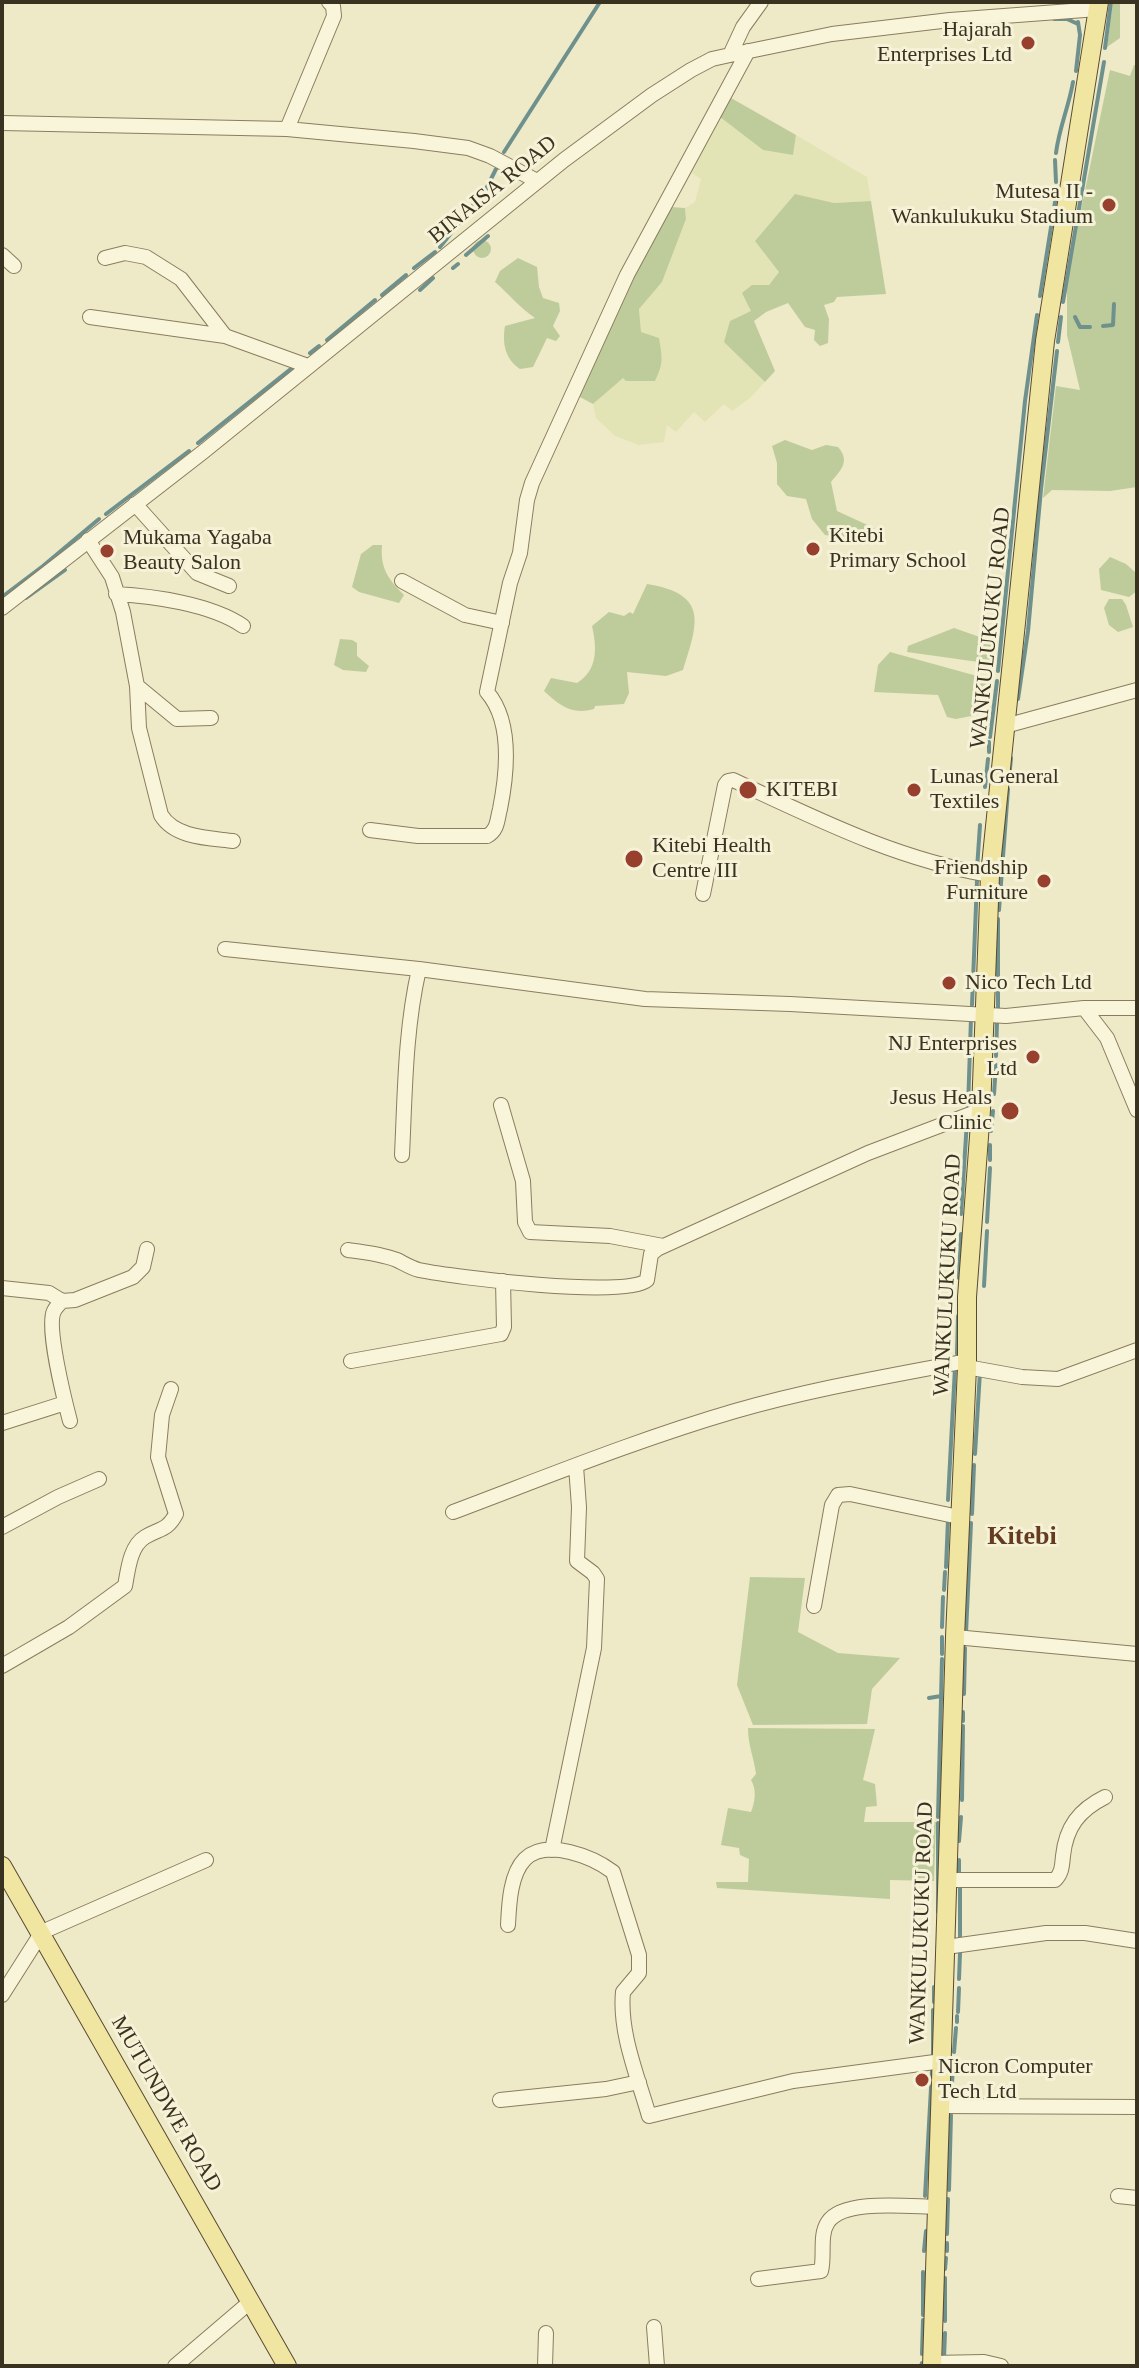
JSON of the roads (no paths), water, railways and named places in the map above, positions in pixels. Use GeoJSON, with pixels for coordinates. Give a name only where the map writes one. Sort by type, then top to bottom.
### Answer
{"type":"FeatureCollection","features":[{"type":"Feature","properties":{"kind":"main road","name":"WANKULUKUKU ROAD"},"geometry":{"type":"LineString","coordinates":[[932,2364],[967,1297],[981,1110],[990,875],[1045,341],[1099,6]]}},
{"type":"Feature","properties":{"kind":"main road","name":"MUTUNDWE ROAD"},"geometry":{"type":"LineString","coordinates":[[2,1866],[287,2366]]}},
{"type":"Feature","properties":{"kind":"street"},"geometry":{"type":"LineString","coordinates":[[287,129],[334,16],[333,6],[329,2]]}},
{"type":"Feature","properties":{"kind":"street"},"geometry":{"type":"LineString","coordinates":[[730,55],[743,27],[761,2]]}},
{"type":"Feature","properties":{"kind":"street","name":"BINAISA ROAD"},"geometry":{"type":"LineString","coordinates":[[2,608],[537,181],[652,95],[701,65],[730,55],[832,34],[1099,6]]}},
{"type":"Feature","properties":{"kind":"street"},"geometry":{"type":"LineString","coordinates":[[370,830],[450,838],[492,834],[496,828],[505,784],[505,761],[499,712],[487,692],[510,583],[520,553],[527,500],[539,466],[627,275],[748,51]]}},
{"type":"Feature","properties":{"kind":"street"},"geometry":{"type":"LineString","coordinates":[[2,123],[287,129],[468,148],[537,181]]}},
{"type":"Feature","properties":{"kind":"street"},"geometry":{"type":"LineString","coordinates":[[105,258],[125,253],[146,257],[181,279],[225,336]]}},
{"type":"Feature","properties":{"kind":"street"},"geometry":{"type":"LineString","coordinates":[[2,255],[14,266]]}},
{"type":"Feature","properties":{"kind":"street"},"geometry":{"type":"LineString","coordinates":[[90,317],[225,336],[308,366]]}},
{"type":"Feature","properties":{"kind":"street"},"geometry":{"type":"LineString","coordinates":[[135,504],[197,573],[229,586]]}},
{"type":"Feature","properties":{"kind":"street"},"geometry":{"type":"LineString","coordinates":[[88,540],[112,577],[123,612],[137,686],[139,728],[156,803],[166,824],[191,836],[233,841]]}},
{"type":"Feature","properties":{"kind":"street"},"geometry":{"type":"LineString","coordinates":[[402,581],[465,615],[502,623]]}},
{"type":"Feature","properties":{"kind":"street"},"geometry":{"type":"LineString","coordinates":[[116,594],[166,599],[226,617],[243,626]]}},
{"type":"Feature","properties":{"kind":"street"},"geometry":{"type":"LineString","coordinates":[[137,686],[177,719],[211,718]]}},
{"type":"Feature","properties":{"kind":"street"},"geometry":{"type":"LineString","coordinates":[[1005,726],[1137,690]]}},
{"type":"Feature","properties":{"kind":"street"},"geometry":{"type":"LineString","coordinates":[[703,894],[725,785],[733,780],[849,834],[889,849],[990,875]]}},
{"type":"Feature","properties":{"kind":"street"},"geometry":{"type":"LineString","coordinates":[[225,949],[419,969],[645,999],[1006,1016],[1084,1008],[1137,1008]]}},
{"type":"Feature","properties":{"kind":"street"},"geometry":{"type":"LineString","coordinates":[[402,1155],[407,1051],[413,992],[419,969]]}},
{"type":"Feature","properties":{"kind":"street"},"geometry":{"type":"LineString","coordinates":[[1084,1008],[1107,1038],[1137,1110]]}},
{"type":"Feature","properties":{"kind":"street"},"geometry":{"type":"LineString","coordinates":[[501,1105],[523,1181],[525,1222],[530,1232],[610,1236],[663,1246]]}},
{"type":"Feature","properties":{"kind":"street"},"geometry":{"type":"LineString","coordinates":[[348,1250],[378,1255],[424,1271],[503,1281],[584,1287],[642,1284],[648,1277],[651,1254],[663,1246],[868,1153],[981,1110]]}},
{"type":"Feature","properties":{"kind":"street"},"geometry":{"type":"LineString","coordinates":[[2,1288],[49,1293],[62,1301],[75,1300],[133,1277],[143,1267],[147,1249]]}},
{"type":"Feature","properties":{"kind":"street"},"geometry":{"type":"LineString","coordinates":[[351,1361],[501,1334],[504,1327],[503,1281]]}},
{"type":"Feature","properties":{"kind":"street"},"geometry":{"type":"LineString","coordinates":[[62,1301],[53,1311],[52,1323],[70,1421]]}},
{"type":"Feature","properties":{"kind":"street"},"geometry":{"type":"LineString","coordinates":[[453,1512],[736,1411],[892,1373],[967,1364],[1022,1377],[1058,1379],[1137,1350]]}},
{"type":"Feature","properties":{"kind":"street"},"geometry":{"type":"LineString","coordinates":[[2,1666],[69,1627],[125,1586],[134,1549],[142,1538],[170,1525],[176,1514],[158,1457],[162,1415],[171,1389]]}},
{"type":"Feature","properties":{"kind":"street"},"geometry":{"type":"LineString","coordinates":[[2,1423],[65,1403]]}},
{"type":"Feature","properties":{"kind":"street"},"geometry":{"type":"LineString","coordinates":[[552,1850],[594,1648],[597,1584],[593,1573],[577,1561],[579,1507],[576,1466]]}},
{"type":"Feature","properties":{"kind":"street"},"geometry":{"type":"LineString","coordinates":[[2,1527],[99,1479]]}},
{"type":"Feature","properties":{"kind":"street"},"geometry":{"type":"LineString","coordinates":[[814,1606],[832,1505],[838,1495],[850,1494],[959,1517]]}},
{"type":"Feature","properties":{"kind":"street"},"geometry":{"type":"LineString","coordinates":[[955,1637],[1137,1654]]}},
{"type":"Feature","properties":{"kind":"street"},"geometry":{"type":"LineString","coordinates":[[949,1880],[1055,1880],[1061,1871],[1064,1847],[1072,1824],[1086,1807],[1105,1797]]}},
{"type":"Feature","properties":{"kind":"street"},"geometry":{"type":"LineString","coordinates":[[508,1925],[510,1897],[524,1860],[540,1851],[552,1850],[590,1859],[609,1869],[615,1876],[639,1955],[639,1973],[626,1987],[622,1999],[629,2048],[649,2116],[793,2081],[942,2061]]}},
{"type":"Feature","properties":{"kind":"street"},"geometry":{"type":"LineString","coordinates":[[2,1995],[42,1932],[206,1860]]}},
{"type":"Feature","properties":{"kind":"street"},"geometry":{"type":"LineString","coordinates":[[946,1947],[1063,1932],[1137,1941]]}},
{"type":"Feature","properties":{"kind":"street"},"geometry":{"type":"LineString","coordinates":[[500,2100],[606,2089],[639,2082]]}},
{"type":"Feature","properties":{"kind":"street"},"geometry":{"type":"LineString","coordinates":[[941,2106],[1137,2107]]}},
{"type":"Feature","properties":{"kind":"street"},"geometry":{"type":"LineString","coordinates":[[1118,2196],[1137,2198]]}},
{"type":"Feature","properties":{"kind":"street"},"geometry":{"type":"LineString","coordinates":[[758,2279],[821,2271],[827,2223],[837,2213],[870,2206],[938,2207]]}},
{"type":"Feature","properties":{"kind":"street"},"geometry":{"type":"LineString","coordinates":[[175,2366],[250,2302]]}},
{"type":"Feature","properties":{"kind":"street"},"geometry":{"type":"LineString","coordinates":[[654,2327],[657,2366]]}},
{"type":"Feature","properties":{"kind":"street"},"geometry":{"type":"LineString","coordinates":[[545,2366],[546,2333]]}},
{"type":"Feature","properties":{"kind":"street"},"geometry":{"type":"LineString","coordinates":[[932,2364],[984,2362],[1001,2366]]}},
{"type":"Feature","properties":{"kind":"waterway"},"geometry":{"type":"LineString","coordinates":[[504,152],[600,2]]}},
{"type":"Feature","properties":{"kind":"waterway"},"geometry":{"type":"LineString","coordinates":[[1105,48],[1111,2]]}},
{"type":"Feature","properties":{"kind":"waterway"},"geometry":{"type":"LineString","coordinates":[[1054,19],[1067,19],[1078,24]]}},
{"type":"Feature","properties":{"kind":"waterway"},"geometry":{"type":"LineString","coordinates":[[1076,71],[1080,35],[1078,22]]}},
{"type":"Feature","properties":{"kind":"waterway"},"geometry":{"type":"LineString","coordinates":[[1063,302],[1104,62]]}},
{"type":"Feature","properties":{"kind":"waterway"},"geometry":{"type":"LineString","coordinates":[[1056,153],[1073,82]]}},
{"type":"Feature","properties":{"kind":"waterway"},"geometry":{"type":"LineString","coordinates":[[1055,160],[1056,182]]}},
{"type":"Feature","properties":{"kind":"waterway"},"geometry":{"type":"LineString","coordinates":[[440,247],[486,189],[496,169]]}},
{"type":"Feature","properties":{"kind":"waterway"},"geometry":{"type":"LineString","coordinates":[[1040,296],[1056,196]]}},
{"type":"Feature","properties":{"kind":"waterway"},"geometry":{"type":"LineString","coordinates":[[466,255],[488,236]]}},
{"type":"Feature","properties":{"kind":"waterway"},"geometry":{"type":"LineString","coordinates":[[414,268],[435,252]]}},
{"type":"Feature","properties":{"kind":"waterway"},"geometry":{"type":"LineString","coordinates":[[453,268],[458,264]]}},
{"type":"Feature","properties":{"kind":"waterway"},"geometry":{"type":"LineString","coordinates":[[382,295],[406,275]]}},
{"type":"Feature","properties":{"kind":"waterway"},"geometry":{"type":"LineString","coordinates":[[420,290],[433,278]]}},
{"type":"Feature","properties":{"kind":"waterway"},"geometry":{"type":"LineString","coordinates":[[327,340],[375,300]]}},
{"type":"Feature","properties":{"kind":"waterway"},"geometry":{"type":"LineString","coordinates":[[1103,326],[1113,325],[1114,304]]}},
{"type":"Feature","properties":{"kind":"waterway"},"geometry":{"type":"LineString","coordinates":[[998,671],[1025,401],[1037,315]]}},
{"type":"Feature","properties":{"kind":"waterway"},"geometry":{"type":"LineString","coordinates":[[1058,342],[1061,317]]}},
{"type":"Feature","properties":{"kind":"waterway"},"geometry":{"type":"LineString","coordinates":[[1075,317],[1080,327],[1090,327]]}},
{"type":"Feature","properties":{"kind":"waterway"},"geometry":{"type":"LineString","coordinates":[[310,353],[319,346]]}},
{"type":"Feature","properties":{"kind":"waterway"},"geometry":{"type":"LineString","coordinates":[[1018,699],[1057,351]]}},
{"type":"Feature","properties":{"kind":"waterway"},"geometry":{"type":"LineString","coordinates":[[198,443],[292,368]]}},
{"type":"Feature","properties":{"kind":"waterway"},"geometry":{"type":"LineString","coordinates":[[106,514],[189,451]]}},
{"type":"Feature","properties":{"kind":"waterway"},"geometry":{"type":"LineString","coordinates":[[2,597],[99,519]]}},
{"type":"Feature","properties":{"kind":"waterway"},"geometry":{"type":"LineString","coordinates":[[26,598],[65,570]]}},
{"type":"Feature","properties":{"kind":"waterway"},"geometry":{"type":"LineString","coordinates":[[990,737],[997,681]]}},
{"type":"Feature","properties":{"kind":"waterway"},"geometry":{"type":"LineString","coordinates":[[989,742],[989,752]]}},
{"type":"Feature","properties":{"kind":"waterway"},"geometry":{"type":"LineString","coordinates":[[1009,779],[1011,758]]}},
{"type":"Feature","properties":{"kind":"waterway"},"geometry":{"type":"LineString","coordinates":[[985,787],[988,759]]}},
{"type":"Feature","properties":{"kind":"waterway"},"geometry":{"type":"LineString","coordinates":[[999,910],[1008,789]]}},
{"type":"Feature","properties":{"kind":"waterway"},"geometry":{"type":"LineString","coordinates":[[977,869],[980,825]]}},
{"type":"Feature","properties":{"kind":"waterway"},"geometry":{"type":"LineString","coordinates":[[972,1005],[977,881]]}},
{"type":"Feature","properties":{"kind":"waterway"},"geometry":{"type":"LineString","coordinates":[[998,919],[998,979]]}},
{"type":"Feature","properties":{"kind":"waterway"},"geometry":{"type":"LineString","coordinates":[[998,987],[998,1010]]}},
{"type":"Feature","properties":{"kind":"waterway"},"geometry":{"type":"LineString","coordinates":[[968,1108],[971,1018]]}},
{"type":"Feature","properties":{"kind":"waterway"},"geometry":{"type":"LineString","coordinates":[[996,1056],[997,1022]]}},
{"type":"Feature","properties":{"kind":"waterway"},"geometry":{"type":"LineString","coordinates":[[994,1094],[996,1065]]}},
{"type":"Feature","properties":{"kind":"waterway"},"geometry":{"type":"LineString","coordinates":[[991,1131],[993,1111]]}},
{"type":"Feature","properties":{"kind":"waterway"},"geometry":{"type":"LineString","coordinates":[[961,1214],[967,1121]]}},
{"type":"Feature","properties":{"kind":"waterway"},"geometry":{"type":"LineString","coordinates":[[990,1145],[990,1160]]}},
{"type":"Feature","properties":{"kind":"waterway"},"geometry":{"type":"LineString","coordinates":[[987,1222],[990,1168]]}},
{"type":"Feature","properties":{"kind":"waterway"},"geometry":{"type":"LineString","coordinates":[[984,1286],[987,1231]]}},
{"type":"Feature","properties":{"kind":"waterway"},"geometry":{"type":"LineString","coordinates":[[959,1278],[961,1234]]}},
{"type":"Feature","properties":{"kind":"waterway"},"geometry":{"type":"LineString","coordinates":[[957,1354],[958,1316]]}},
{"type":"Feature","properties":{"kind":"waterway"},"geometry":{"type":"LineString","coordinates":[[948,1500],[955,1368]]}},
{"type":"Feature","properties":{"kind":"waterway"},"geometry":{"type":"LineString","coordinates":[[975,1454],[980,1372]]}},
{"type":"Feature","properties":{"kind":"waterway"},"geometry":{"type":"LineString","coordinates":[[972,1514],[974,1465]]}},
{"type":"Feature","properties":{"kind":"waterway"},"geometry":{"type":"LineString","coordinates":[[946,1567],[948,1520]]}},
{"type":"Feature","properties":{"kind":"waterway"},"geometry":{"type":"LineString","coordinates":[[966,1633],[971,1523]]}},
{"type":"Feature","properties":{"kind":"waterway"},"geometry":{"type":"LineString","coordinates":[[944,1590],[945,1572]]}},
{"type":"Feature","properties":{"kind":"waterway"},"geometry":{"type":"LineString","coordinates":[[942,1627],[943,1597]]}},
{"type":"Feature","properties":{"kind":"waterway"},"geometry":{"type":"LineString","coordinates":[[942,1637],[942,1654]]}},
{"type":"Feature","properties":{"kind":"waterway"},"geometry":{"type":"LineString","coordinates":[[964,1694],[965,1648]]}},
{"type":"Feature","properties":{"kind":"waterway"},"geometry":{"type":"LineString","coordinates":[[938,1817],[942,1659]]}},
{"type":"Feature","properties":{"kind":"waterway"},"geometry":{"type":"LineString","coordinates":[[929,1698],[941,1696]]}},
{"type":"Feature","properties":{"kind":"waterway"},"geometry":{"type":"LineString","coordinates":[[963,1712],[963,1721]]}},
{"type":"Feature","properties":{"kind":"waterway"},"geometry":{"type":"LineString","coordinates":[[962,1800],[963,1726]]}},
{"type":"Feature","properties":{"kind":"waterway"},"geometry":{"type":"LineString","coordinates":[[959,1841],[961,1817]]}},
{"type":"Feature","properties":{"kind":"waterway"},"geometry":{"type":"LineString","coordinates":[[938,1823],[938,1912]]}},
{"type":"Feature","properties":{"kind":"waterway"},"geometry":{"type":"LineString","coordinates":[[959,1860],[959,1873]]}},
{"type":"Feature","properties":{"kind":"waterway"},"geometry":{"type":"LineString","coordinates":[[960,1884],[960,1941]]}},
{"type":"Feature","properties":{"kind":"waterway"},"geometry":{"type":"LineString","coordinates":[[959,1979],[960,1953]]}},
{"type":"Feature","properties":{"kind":"waterway"},"geometry":{"type":"LineString","coordinates":[[934,1987],[934,2002]]}},
{"type":"Feature","properties":{"kind":"waterway"},"geometry":{"type":"LineString","coordinates":[[958,2012],[959,1988]]}},
{"type":"Feature","properties":{"kind":"waterway"},"geometry":{"type":"LineString","coordinates":[[933,2010],[933,2059]]}},
{"type":"Feature","properties":{"kind":"waterway"},"geometry":{"type":"LineString","coordinates":[[957,2016],[957,2022]]}},
{"type":"Feature","properties":{"kind":"waterway"},"geometry":{"type":"LineString","coordinates":[[954,2052],[956,2028]]}},
{"type":"Feature","properties":{"kind":"waterway"},"geometry":{"type":"LineString","coordinates":[[951,2101],[953,2066]]}},
{"type":"Feature","properties":{"kind":"waterway"},"geometry":{"type":"LineString","coordinates":[[925,2196],[932,2070]]}},
{"type":"Feature","properties":{"kind":"waterway"},"geometry":{"type":"LineString","coordinates":[[949,2190],[951,2115]]}},
{"type":"Feature","properties":{"kind":"waterway"},"geometry":{"type":"LineString","coordinates":[[947,2234],[948,2199]]}},
{"type":"Feature","properties":{"kind":"waterway"},"geometry":{"type":"LineString","coordinates":[[924,2251],[926,2231]]}},
{"type":"Feature","properties":{"kind":"waterway"},"geometry":{"type":"LineString","coordinates":[[947,2243],[947,2251]]}},
{"type":"Feature","properties":{"kind":"waterway"},"geometry":{"type":"LineString","coordinates":[[945,2269],[946,2258]]}},
{"type":"Feature","properties":{"kind":"waterway"},"geometry":{"type":"LineString","coordinates":[[923,2272],[923,2315]]}},
{"type":"Feature","properties":{"kind":"waterway"},"geometry":{"type":"LineString","coordinates":[[945,2278],[945,2321]]}},
{"type":"Feature","properties":{"kind":"waterway"},"geometry":{"type":"LineString","coordinates":[[922,2354],[923,2320]]}},
{"type":"Feature","properties":{"kind":"waterway"},"geometry":{"type":"LineString","coordinates":[[944,2358],[945,2333]]}},
{"type":"Feature","properties":{"kind":"place","name":"Hajarah Enterprises Ltd"},"geometry":{"type":"Point","coordinates":[1028,43]}},
{"type":"Feature","properties":{"kind":"place","name":"Mutesa II - Wankulukuku Stadium"},"geometry":{"type":"Point","coordinates":[1109,205]}},
{"type":"Feature","properties":{"kind":"place","name":"Kitebi Primary School"},"geometry":{"type":"Point","coordinates":[813,549]}},
{"type":"Feature","properties":{"kind":"place","name":"Mukama Yagaba Beauty Salon"},"geometry":{"type":"Point","coordinates":[107,551]}},
{"type":"Feature","properties":{"kind":"place","name":"KITEBI"},"geometry":{"type":"Point","coordinates":[748,790]}},
{"type":"Feature","properties":{"kind":"place","name":"Lunas General Textiles"},"geometry":{"type":"Point","coordinates":[914,790]}},
{"type":"Feature","properties":{"kind":"place","name":"Kitebi Health Centre III"},"geometry":{"type":"Point","coordinates":[634,859]}},
{"type":"Feature","properties":{"kind":"place","name":"Friendship Furniture"},"geometry":{"type":"Point","coordinates":[1044,881]}},
{"type":"Feature","properties":{"kind":"place","name":"Nico Tech Ltd"},"geometry":{"type":"Point","coordinates":[949,983]}},
{"type":"Feature","properties":{"kind":"place","name":"NJ Enterprises Ltd"},"geometry":{"type":"Point","coordinates":[1033,1057]}},
{"type":"Feature","properties":{"kind":"place","name":"Jesus Heals Clinic"},"geometry":{"type":"Point","coordinates":[1010,1111]}},
{"type":"Feature","properties":{"kind":"place","name":"Nicron Computer Tech Ltd"},"geometry":{"type":"Point","coordinates":[922,2080]}},
{"type":"Feature","properties":{"kind":"district","name":"Kitebi"},"geometry":{"type":"Point","coordinates":[1022,1537]}}]}
